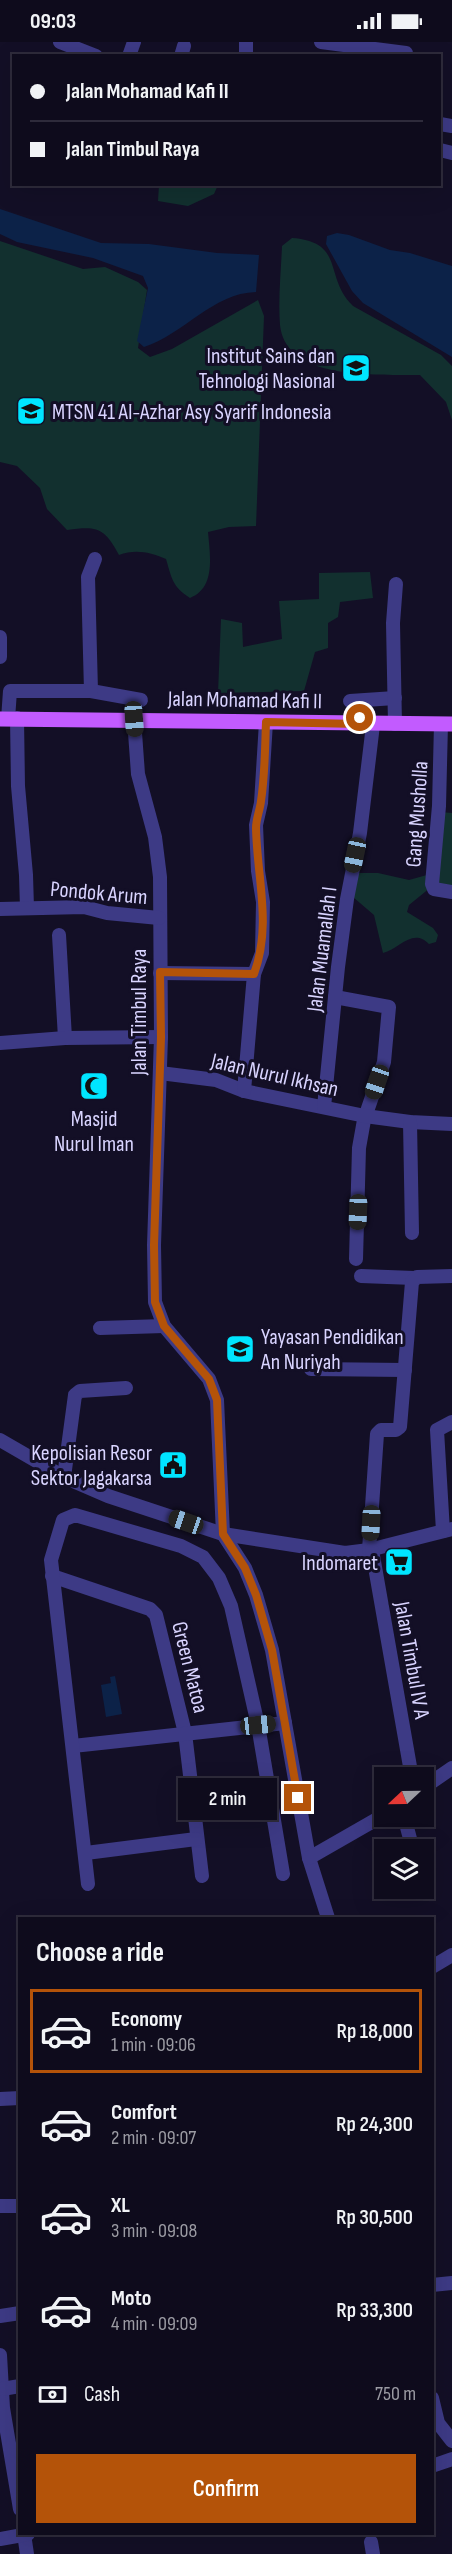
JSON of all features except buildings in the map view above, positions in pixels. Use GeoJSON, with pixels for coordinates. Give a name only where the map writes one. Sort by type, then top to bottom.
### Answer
{"type":"FeatureCollection","features":[{"type":"Feature","properties":{"kind":"main road","name":"Jalan Mohamad Kafi II"},"geometry":{"type":"LineString","coordinates":[[9,716],[266,722],[360,712],[395,722],[447,724]]}},
{"type":"Feature","properties":{"kind":"street"},"geometry":{"type":"LineString","coordinates":[[60,42],[91,54]]}},
{"type":"Feature","properties":{"kind":"street"},"geometry":{"type":"LineString","coordinates":[[321,42],[406,53]]}},
{"type":"Feature","properties":{"kind":"street"},"geometry":{"type":"LineString","coordinates":[[91,692],[88,578],[95,559]]}},
{"type":"Feature","properties":{"kind":"street"},"geometry":{"type":"LineString","coordinates":[[395,722],[393,623],[396,584]]}},
{"type":"Feature","properties":{"kind":"street"},"geometry":{"type":"LineString","coordinates":[[0,637],[0,657]]}},
{"type":"Feature","properties":{"kind":"street"},"geometry":{"type":"LineString","coordinates":[[27,908],[18,786],[9,716],[10,691],[91,692],[141,700]]}},
{"type":"Feature","properties":{"kind":"street"},"geometry":{"type":"LineString","coordinates":[[360,712],[395,700]]}},
{"type":"Feature","properties":{"kind":"street","name":"Jalan Muamallah I"},"geometry":{"type":"LineString","coordinates":[[324,1107],[346,899],[360,833],[360,712]]}},
{"type":"Feature","properties":{"kind":"street","name":"Jalan Timbul Raya"},"geometry":{"type":"LineString","coordinates":[[134,719],[138,774],[155,837],[160,877],[161,1037],[154,1245],[155,1302],[164,1326],[209,1379],[217,1400],[223,1534]]}},
{"type":"Feature","properties":{"kind":"street"},"geometry":{"type":"LineString","coordinates":[[244,1091],[254,974],[262,953],[263,902],[258,871],[256,825],[261,802],[266,722]]}},
{"type":"Feature","properties":{"kind":"street","name":"Gang Musholla"},"geometry":{"type":"LineString","coordinates":[[447,724],[432,884],[434,889],[452,891]]}},
{"type":"Feature","properties":{"kind":"street","name":"Pondok Arum"},"geometry":{"type":"LineString","coordinates":[[0,909],[84,907],[107,913],[159,918]]}},
{"type":"Feature","properties":{"kind":"street"},"geometry":{"type":"LineString","coordinates":[[59,935],[65,1038]]}},
{"type":"Feature","properties":{"kind":"street"},"geometry":{"type":"LineString","coordinates":[[160,972],[254,974]]}},
{"type":"Feature","properties":{"kind":"street"},"geometry":{"type":"LineString","coordinates":[[335,997],[389,1007],[384,1062],[365,1116],[359,1148],[356,1259]]}},
{"type":"Feature","properties":{"kind":"street"},"geometry":{"type":"LineString","coordinates":[[0,1043],[65,1038],[161,1037]]}},
{"type":"Feature","properties":{"kind":"street","name":"Jalan Nurul Ikhsan"},"geometry":{"type":"LineString","coordinates":[[160,1073],[216,1080],[244,1091],[365,1116],[410,1122],[452,1124]]}},
{"type":"Feature","properties":{"kind":"street"},"geometry":{"type":"LineString","coordinates":[[410,1122],[412,1233]]}},
{"type":"Feature","properties":{"kind":"street"},"geometry":{"type":"LineString","coordinates":[[361,1276],[414,1278],[452,1276]]}},
{"type":"Feature","properties":{"kind":"street"},"geometry":{"type":"LineString","coordinates":[[311,1369],[405,1370],[414,1278]]}},
{"type":"Feature","properties":{"kind":"street"},"geometry":{"type":"LineString","coordinates":[[99,1328],[164,1326]]}},
{"type":"Feature","properties":{"kind":"street","name":"Jalan Timbul IV A"},"geometry":{"type":"LineString","coordinates":[[405,1370],[400,1427],[396,1430],[381,1430],[377,1434],[371,1550],[410,1767]]}},
{"type":"Feature","properties":{"kind":"street"},"geometry":{"type":"LineString","coordinates":[[64,1477],[75,1395],[80,1391],[126,1388]]}},
{"type":"Feature","properties":{"kind":"street"},"geometry":{"type":"LineString","coordinates":[[0,1440],[64,1477],[108,1496],[223,1534],[345,1553],[371,1550],[447,1530],[436,1430],[452,1422]]}},
{"type":"Feature","properties":{"kind":"street"},"geometry":{"type":"LineString","coordinates":[[88,1884],[51,1560],[63,1520],[75,1515],[181,1546],[203,1557],[219,1578],[231,1606],[258,1725],[284,1874]]}},
{"type":"Feature","properties":{"kind":"street"},"geometry":{"type":"LineString","coordinates":[[223,1534],[245,1568],[256,1595],[272,1650],[309,1858],[328,1917]]}},
{"type":"Feature","properties":{"kind":"street"},"geometry":{"type":"LineString","coordinates":[[51,1560],[44,1566],[49,1599],[56,1604]]}},
{"type":"Feature","properties":{"kind":"street","name":"Green Matoa"},"geometry":{"type":"LineString","coordinates":[[52,1576],[153,1611],[158,1619],[185,1733],[202,1876]]}},
{"type":"Feature","properties":{"kind":"street","name":"Green Matoa"},"geometry":{"type":"LineString","coordinates":[[73,1746],[285,1723]]}},
{"type":"Feature","properties":{"kind":"street"},"geometry":{"type":"LineString","coordinates":[[434,1780],[452,1768]]}},
{"type":"Feature","properties":{"kind":"street"},"geometry":{"type":"LineString","coordinates":[[309,1858],[374,1821]]}},
{"type":"Feature","properties":{"kind":"street"},"geometry":{"type":"LineString","coordinates":[[86,1853],[196,1839]]}},
{"type":"Feature","properties":{"kind":"street"},"geometry":{"type":"LineString","coordinates":[[434,1966],[452,1954]]}},
{"type":"Feature","properties":{"kind":"street"},"geometry":{"type":"LineString","coordinates":[[0,2099],[18,2098]]}},
{"type":"Feature","properties":{"kind":"street"},"geometry":{"type":"LineString","coordinates":[[0,2206],[18,2206]]}},
{"type":"Feature","properties":{"kind":"street"},"geometry":{"type":"LineString","coordinates":[[434,2285],[452,2283]]}},
{"type":"Feature","properties":{"kind":"street"},"geometry":{"type":"LineString","coordinates":[[0,2316],[18,2313]]}},
{"type":"Feature","properties":{"kind":"street"},"geometry":{"type":"LineString","coordinates":[[0,2355],[6,2472],[18,2505]]}},
{"type":"Feature","properties":{"kind":"street"},"geometry":{"type":"LineString","coordinates":[[2,2389],[18,2386]]}},
{"type":"Feature","properties":{"kind":"street"},"geometry":{"type":"LineString","coordinates":[[434,2406],[438,2423],[452,2441]]}},
{"type":"Feature","properties":{"kind":"street"},"geometry":{"type":"LineString","coordinates":[[434,2465],[452,2459]]}},
{"type":"Feature","properties":{"kind":"street"},"geometry":{"type":"LineString","coordinates":[[0,2539],[20,2535]]}},
{"type":"Feature","properties":{"kind":"street"},"geometry":{"type":"LineString","coordinates":[[25,2535],[27,2554]]}},
{"type":"Feature","properties":{"kind":"green space"},"geometry":{"type":"Polygon","coordinates":[[[159,186],[218,186],[214,194],[188,206],[158,201],[159,186]]]}},
{"type":"Feature","properties":{"kind":"green space"},"geometry":{"type":"Polygon","coordinates":[[[292,238],[320,246],[327,254],[344,295],[353,306],[441,355],[452,366],[452,420],[446,402],[420,375],[359,374],[316,366],[299,357],[286,343],[280,325],[279,295],[282,246],[292,238]]]}},
{"type":"Feature","properties":{"kind":"green space"},"geometry":{"type":"Polygon","coordinates":[[[0,241],[83,269],[105,267],[138,282],[147,290],[138,348],[150,357],[172,349],[258,300],[264,316],[256,526],[229,527],[208,532],[210,570],[208,579],[204,587],[190,598],[174,582],[166,559],[143,552],[119,555],[109,539],[99,530],[86,528],[67,530],[47,509],[40,488],[17,466],[0,462],[0,241]]]}},
{"type":"Feature","properties":{"kind":"green space"},"geometry":{"type":"Polygon","coordinates":[[[370,572],[373,598],[340,602],[338,617],[328,623],[328,648],[315,652],[304,691],[218,693],[221,619],[242,623],[243,647],[282,639],[279,601],[319,599],[319,573],[370,572]]]}},
{"type":"Feature","properties":{"kind":"green space"},"geometry":{"type":"Polygon","coordinates":[[[440,812],[452,813],[452,886],[436,883],[409,905],[407,912],[433,928],[438,935],[436,942],[429,944],[423,939],[412,938],[383,953],[374,915],[353,897],[353,873],[378,873],[409,880],[434,873],[440,812]]]}},
{"type":"Feature","properties":{"kind":"water"},"geometry":{"type":"Polygon","coordinates":[[[0,209],[101,243],[149,244],[217,253],[259,255],[256,292],[226,299],[159,341],[144,347],[137,341],[148,288],[143,276],[93,258],[17,242],[0,234],[0,209]]]}},
{"type":"Feature","properties":{"kind":"water"},"geometry":{"type":"Polygon","coordinates":[[[337,233],[452,266],[452,357],[363,303],[352,291],[326,244],[327,236],[337,233]]]}},
{"type":"Feature","properties":{"kind":"water"},"geometry":{"type":"Polygon","coordinates":[[[115,1676],[122,1714],[106,1717],[101,1685],[111,1683],[110,1677],[115,1676]]]}},
{"type":"Feature","properties":{"kind":"place","name":"Institut Sains dan Tehnologi Nasional"},"geometry":{"type":"Point","coordinates":[356,368]}},
{"type":"Feature","properties":{"kind":"place","name":"MTSN 41 Al-Azhar Asy Syarif Indonesia"},"geometry":{"type":"Point","coordinates":[31,411]}},
{"type":"Feature","properties":{"kind":"place","name":"Masjid Nurul Iman"},"geometry":{"type":"Point","coordinates":[94,1086]}},
{"type":"Feature","properties":{"kind":"place","name":"Yayasan Pendidikan An Nuriyah"},"geometry":{"type":"Point","coordinates":[240,1349]}},
{"type":"Feature","properties":{"kind":"place","name":"Kepolisian Resor Sektor Jagakarsa"},"geometry":{"type":"Point","coordinates":[173,1465]}},
{"type":"Feature","properties":{"kind":"place","name":"Indomaret"},"geometry":{"type":"Point","coordinates":[399,1562]}},
{"type":"Feature","properties":{"kind":"route"},"geometry":{"type":"LineString","coordinates":[[298,1798],[272,1650],[256,1595],[245,1568],[223,1534],[217,1400],[209,1379],[164,1326],[155,1302],[154,1245],[161,1037],[160,972],[254,974],[262,953],[263,902],[258,871],[256,825],[261,802],[266,722],[359,724],[360,718]]}}]}
